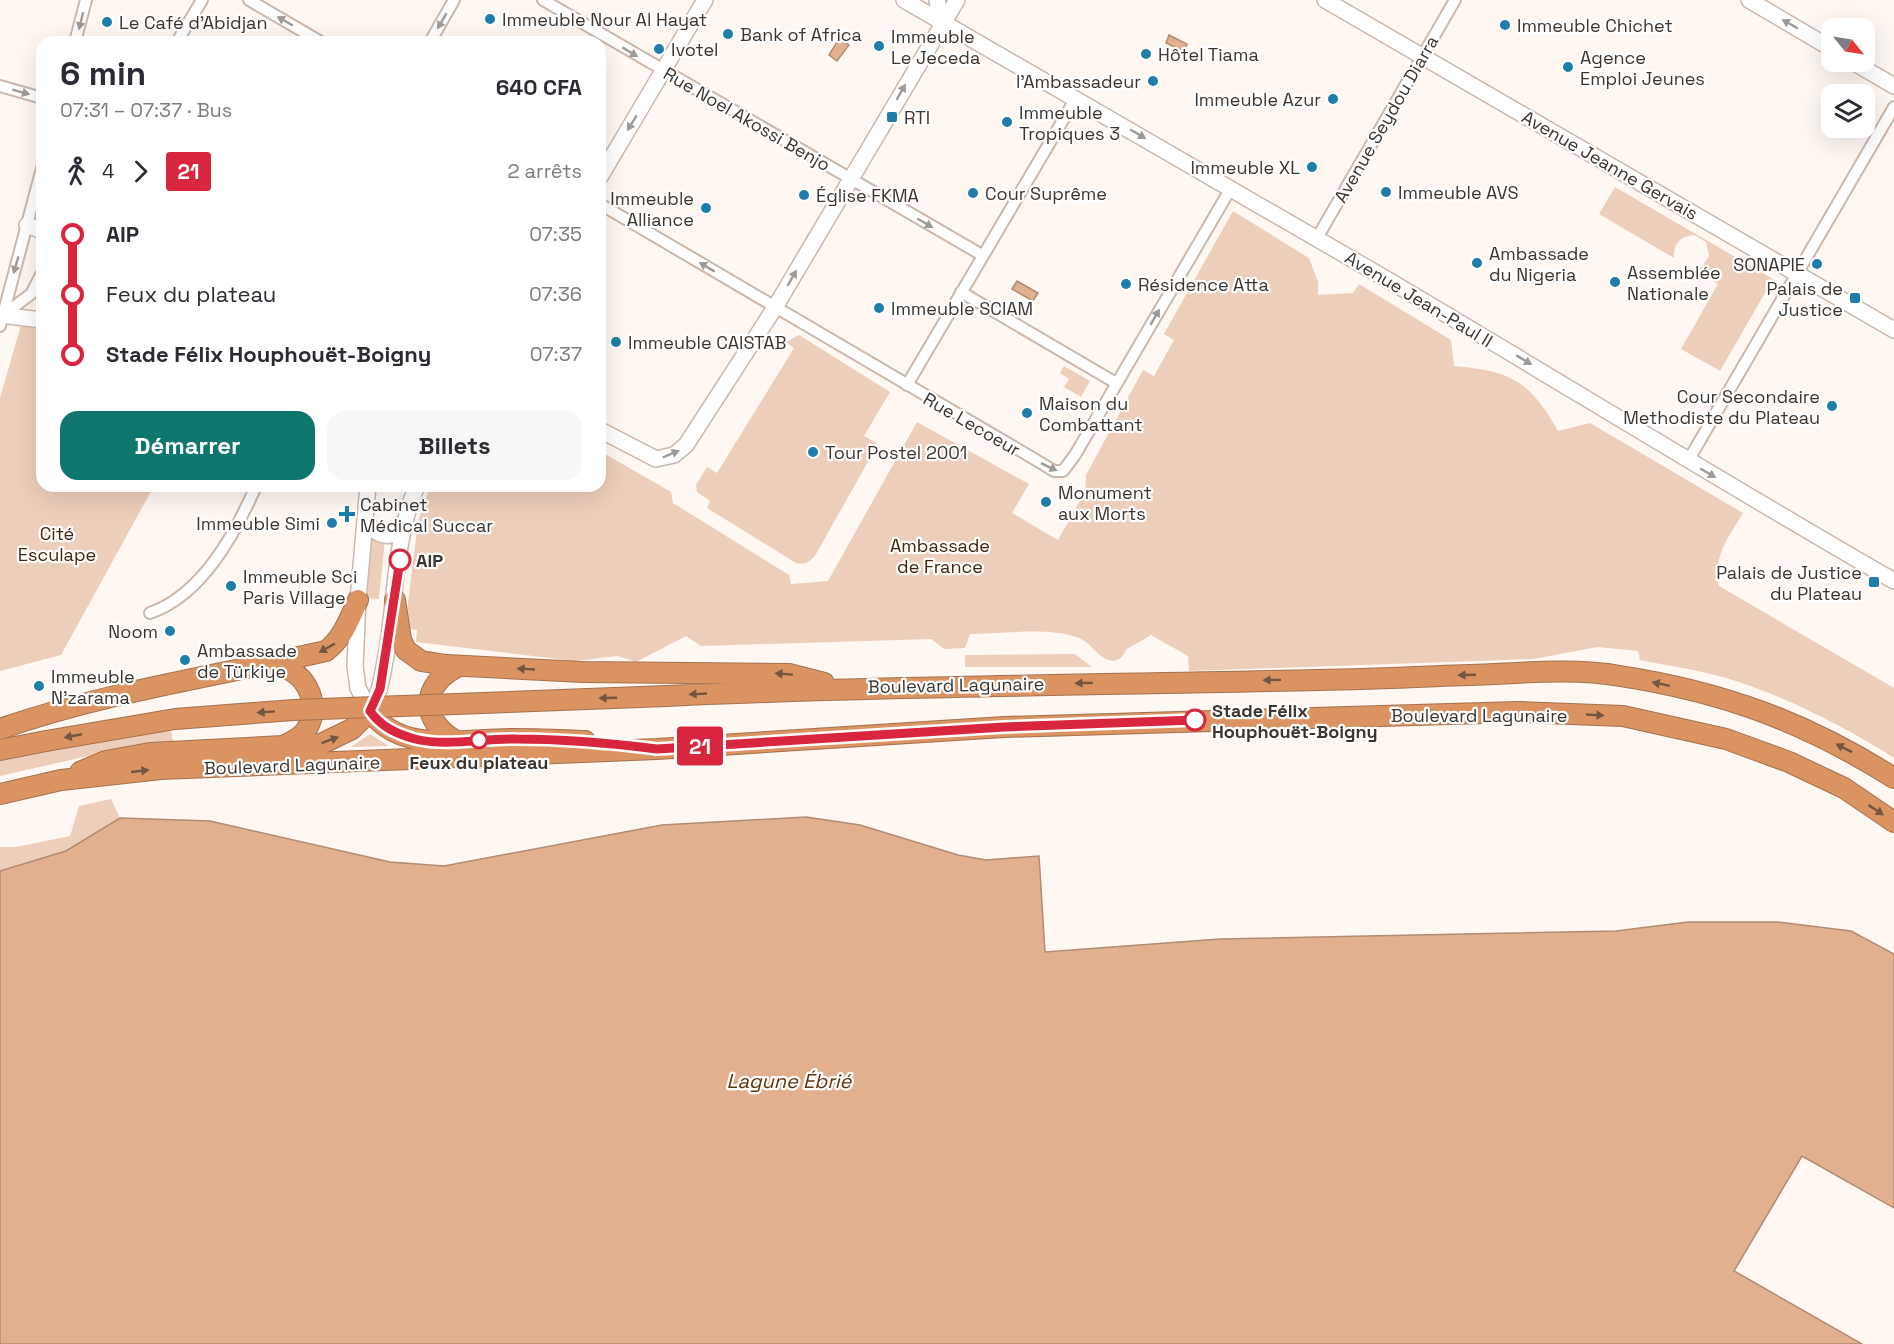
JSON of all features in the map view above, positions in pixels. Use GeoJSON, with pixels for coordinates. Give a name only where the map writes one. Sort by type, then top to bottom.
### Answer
{"type":"FeatureCollection","features":[{"type":"Feature","properties":{"kind":"highway"},"geometry":{"type":"LineString","coordinates":[[0,729],[34,717],[144,690],[326,651],[344,632],[358,600]]}},
{"type":"Feature","properties":{"kind":"highway"},"geometry":{"type":"LineString","coordinates":[[395,600],[397,623],[406,650],[421,661],[459,666],[583,672],[789,674],[841,688]]}},
{"type":"Feature","properties":{"kind":"highway"},"geometry":{"type":"LineString","coordinates":[[251,668],[283,666],[299,676],[311,695],[312,714],[307,729],[281,747]]}},
{"type":"Feature","properties":{"kind":"highway"},"geometry":{"type":"LineString","coordinates":[[456,741],[436,726],[430,705],[436,681],[459,666]]}},
{"type":"Feature","properties":{"kind":"highway","name":"Boulevard Lagunaire"},"geometry":{"type":"LineString","coordinates":[[0,750],[175,719],[294,710],[841,688],[1320,680],[1556,671],[1618,675],[1723,697],[1768,712],[1852,752],[1894,778]]}},
{"type":"Feature","properties":{"kind":"highway"},"geometry":{"type":"LineString","coordinates":[[61,780],[106,760],[130,755],[321,744],[338,738],[352,729],[370,711],[377,721],[402,735],[418,740],[514,738],[601,742],[657,749]]}},
{"type":"Feature","properties":{"kind":"highway","name":"Boulevard Lagunaire"},"geometry":{"type":"LineString","coordinates":[[0,794],[61,780],[161,769],[657,749],[1004,727],[1518,712],[1623,716],[1726,739],[1789,762],[1844,788],[1894,822]]}},
{"type":"Feature","properties":{"kind":"street"},"geometry":{"type":"LineString","coordinates":[[77,36],[86,0]]}},
{"type":"Feature","properties":{"kind":"street"},"geometry":{"type":"LineString","coordinates":[[181,36],[202,0]]}},
{"type":"Feature","properties":{"kind":"street"},"geometry":{"type":"LineString","coordinates":[[249,0],[311,36]]}},
{"type":"Feature","properties":{"kind":"street"},"geometry":{"type":"LineString","coordinates":[[433,36],[454,0]]}},
{"type":"Feature","properties":{"kind":"street","name":"Rue Noel Akossi Benjo"},"geometry":{"type":"LineString","coordinates":[[543,0],[603,36]]}},
{"type":"Feature","properties":{"kind":"street"},"geometry":{"type":"LineString","coordinates":[[606,167],[705,0]]}},
{"type":"Feature","properties":{"kind":"street","name":"Avenue Jean-Paul II"},"geometry":{"type":"LineString","coordinates":[[904,0],[1317,238],[1600,405],[1688,461],[1894,581]]}},
{"type":"Feature","properties":{"kind":"street"},"geometry":{"type":"LineString","coordinates":[[937,0],[941,22]]}},
{"type":"Feature","properties":{"kind":"street"},"geometry":{"type":"LineString","coordinates":[[606,432],[656,459],[674,455],[686,446],[774,309],[941,22],[957,0]]}},
{"type":"Feature","properties":{"kind":"street","name":"Avenue Jeanne Gervais"},"geometry":{"type":"LineString","coordinates":[[1325,0],[1894,330]]}},
{"type":"Feature","properties":{"kind":"street","name":"Avenue Seydou Diarra"},"geometry":{"type":"LineString","coordinates":[[1317,238],[1455,0]]}},
{"type":"Feature","properties":{"kind":"street"},"geometry":{"type":"LineString","coordinates":[[1749,0],[1821,43]]}},
{"type":"Feature","properties":{"kind":"street","name":"Rue Noel Akossi Benjo"},"geometry":{"type":"LineString","coordinates":[[606,38],[982,255]]}},
{"type":"Feature","properties":{"kind":"street"},"geometry":{"type":"LineString","coordinates":[[1870,72],[1894,86]]}},
{"type":"Feature","properties":{"kind":"street"},"geometry":{"type":"LineString","coordinates":[[0,86],[36,96]]}},
{"type":"Feature","properties":{"kind":"street"},"geometry":{"type":"LineString","coordinates":[[907,385],[1076,98]]}},
{"type":"Feature","properties":{"kind":"street"},"geometry":{"type":"LineString","coordinates":[[1688,461],[1894,107]]}},
{"type":"Feature","properties":{"kind":"street","name":"Rue Lecoeur"},"geometry":{"type":"LineString","coordinates":[[606,208],[774,309],[1054,471],[1063,471],[1075,455],[1231,188]]}},
{"type":"Feature","properties":{"kind":"street"},"geometry":{"type":"LineString","coordinates":[[1,319],[36,191]]}},
{"type":"Feature","properties":{"kind":"street"},"geometry":{"type":"LineString","coordinates":[[27,225],[36,229]]}},
{"type":"Feature","properties":{"kind":"street"},"geometry":{"type":"LineString","coordinates":[[1,319],[31,294],[36,284]]}},
{"type":"Feature","properties":{"kind":"street"},"geometry":{"type":"LineString","coordinates":[[961,291],[1116,383]]}},
{"type":"Feature","properties":{"kind":"street"},"geometry":{"type":"LineString","coordinates":[[1,319],[36,320]]}},
{"type":"Feature","properties":{"kind":"street"},"geometry":{"type":"LineString","coordinates":[[150,614],[165,608],[186,592],[206,570],[231,536],[253,492]]}},
{"type":"Feature","properties":{"kind":"street"},"geometry":{"type":"LineString","coordinates":[[367,492],[358,600],[356,678],[370,711]]}},
{"type":"Feature","properties":{"kind":"street"},"geometry":{"type":"LineString","coordinates":[[370,711],[380,689],[395,600],[403,526],[415,492]]}},
{"type":"Feature","properties":{"kind":"street"},"geometry":{"type":"LineString","coordinates":[[365,519],[374,531],[383,536],[393,535],[403,526]]}},
{"type":"Feature","properties":{"kind":"green space"},"geometry":{"type":"Polygon","coordinates":[[[1615,187],[1773,279],[1720,371],[1681,349],[1718,284],[1696,270],[1702,267],[1709,256],[1706,242],[1694,235],[1681,239],[1676,245],[1674,258],[1599,214],[1615,187]]]}},
{"type":"Feature","properties":{"kind":"green space","name":"Ambassade de France"},"geometry":{"type":"Polygon","coordinates":[[[1233,211],[1309,258],[1318,282],[1318,295],[1353,293],[1359,284],[1451,340],[1454,366],[1490,371],[1517,381],[1538,400],[1558,431],[1590,423],[1743,513],[1727,539],[1720,557],[1717,576],[1719,586],[1894,688],[1894,758],[1813,712],[1770,693],[1726,678],[1640,660],[1638,651],[1597,647],[1534,659],[1189,671],[1188,656],[1151,635],[1127,649],[1121,658],[1114,661],[1103,657],[1082,639],[1064,634],[1037,632],[970,634],[965,648],[944,649],[931,639],[701,646],[686,636],[636,662],[618,656],[574,661],[416,642],[417,630],[405,628],[418,521],[428,492],[606,492],[606,454],[671,492],[673,503],[789,575],[791,584],[828,581],[917,422],[1029,484],[1012,513],[1058,540],[1082,497],[1085,498],[1086,475],[1143,370],[1154,376],[1174,340],[1164,334],[1233,211]]]}},
{"type":"Feature","properties":{"kind":"green space","name":"Cité Esculape"},"geometry":{"type":"Polygon","coordinates":[[[21,325],[36,327],[36,492],[151,492],[61,655],[0,671],[0,398],[21,325]]]}},
{"type":"Feature","properties":{"kind":"green space"},"geometry":{"type":"Polygon","coordinates":[[[799,335],[890,392],[864,436],[878,444],[816,554],[810,561],[802,564],[796,563],[707,508],[710,501],[697,492],[696,485],[707,467],[717,473],[794,348],[786,342],[799,335]]]}},
{"type":"Feature","properties":{"kind":"green space"},"geometry":{"type":"Polygon","coordinates":[[[1064,366],[1090,381],[1081,397],[1064,387],[1069,379],[1060,373],[1064,366]]]}},
{"type":"Feature","properties":{"kind":"green space"},"geometry":{"type":"Polygon","coordinates":[[[371,538],[385,539],[379,599],[365,598],[371,538]]]}},
{"type":"Feature","properties":{"kind":"green space"},"geometry":{"type":"Polygon","coordinates":[[[1075,654],[1092,667],[965,667],[965,655],[1075,654]]]}},
{"type":"Feature","properties":{"kind":"green space"},"geometry":{"type":"Polygon","coordinates":[[[171,731],[173,741],[119,749],[0,776],[0,757],[117,736],[171,731]]]}},
{"type":"Feature","properties":{"kind":"green space"},"geometry":{"type":"Polygon","coordinates":[[[370,734],[389,746],[351,747],[370,734]]]}},
{"type":"Feature","properties":{"kind":"green space"},"geometry":{"type":"Polygon","coordinates":[[[111,799],[120,818],[66,851],[0,871],[0,847],[16,847],[70,836],[79,806],[111,799]]]}},
{"type":"Feature","properties":{"kind":"water"},"geometry":{"type":"Polygon","coordinates":[[[842,34],[844,42],[849,45],[837,61],[829,55],[837,42],[837,35],[842,34]]]}},
{"type":"Feature","properties":{"kind":"water"},"geometry":{"type":"Polygon","coordinates":[[[1169,35],[1187,44],[1184,52],[1166,43],[1169,35]]]}},
{"type":"Feature","properties":{"kind":"water"},"geometry":{"type":"Polygon","coordinates":[[[1017,281],[1038,293],[1033,301],[1012,289],[1017,281]]]}},
{"type":"Feature","properties":{"kind":"water","name":"Lagune Ébrié"},"geometry":{"type":"Polygon","coordinates":[[[806,817],[860,825],[958,855],[986,860],[1039,856],[1045,952],[1220,939],[1616,931],[1688,922],[1778,922],[1851,931],[1894,954],[1894,1208],[1802,1156],[1734,1271],[1862,1344],[0,1344],[0,871],[66,851],[120,818],[210,821],[390,862],[444,866],[662,825],[806,817]]]}},
{"type":"Feature","properties":{"kind":"bus line","name":"21"},"geometry":{"type":"LineString","coordinates":[[400,560],[380,689],[370,711],[377,721],[389,729],[418,740],[514,738],[601,742],[657,749],[1004,727],[1195,720]]}},
{"type":"Feature","properties":{"kind":"place","name":"Immeuble Nour Al Hayat"},"geometry":{"type":"Point","coordinates":[490,19]}},
{"type":"Feature","properties":{"kind":"place","name":"Le Café d'Abidjan"},"geometry":{"type":"Point","coordinates":[107,22]}},
{"type":"Feature","properties":{"kind":"place","name":"Immeuble Chichet"},"geometry":{"type":"Point","coordinates":[1505,25]}},
{"type":"Feature","properties":{"kind":"place","name":"Bank of Africa"},"geometry":{"type":"Point","coordinates":[728,34]}},
{"type":"Feature","properties":{"kind":"place","name":"Immeuble Le Jeceda"},"geometry":{"type":"Point","coordinates":[879,46]}},
{"type":"Feature","properties":{"kind":"place","name":"Ivotel"},"geometry":{"type":"Point","coordinates":[659,49]}},
{"type":"Feature","properties":{"kind":"place","name":"Hôtel Tiama"},"geometry":{"type":"Point","coordinates":[1146,54]}},
{"type":"Feature","properties":{"kind":"place","name":"Agence Emploi Jeunes"},"geometry":{"type":"Point","coordinates":[1568,67]}},
{"type":"Feature","properties":{"kind":"place","name":"l'Ambassadeur"},"geometry":{"type":"Point","coordinates":[1153,81]}},
{"type":"Feature","properties":{"kind":"place","name":"Immeuble Azur"},"geometry":{"type":"Point","coordinates":[1333,99]}},
{"type":"Feature","properties":{"kind":"place","name":"RTI"},"geometry":{"type":"Point","coordinates":[892,117]}},
{"type":"Feature","properties":{"kind":"place","name":"Immeuble Tropiques 3"},"geometry":{"type":"Point","coordinates":[1007,122]}},
{"type":"Feature","properties":{"kind":"place","name":"Immeuble XL"},"geometry":{"type":"Point","coordinates":[1312,167]}},
{"type":"Feature","properties":{"kind":"place","name":"Immeuble AVS"},"geometry":{"type":"Point","coordinates":[1386,192]}},
{"type":"Feature","properties":{"kind":"place","name":"Cour Suprême"},"geometry":{"type":"Point","coordinates":[973,193]}},
{"type":"Feature","properties":{"kind":"place","name":"Église FKMA"},"geometry":{"type":"Point","coordinates":[804,195]}},
{"type":"Feature","properties":{"kind":"place","name":"Immeuble Alliance"},"geometry":{"type":"Point","coordinates":[706,208]}},
{"type":"Feature","properties":{"kind":"place","name":"Ambassade du Nigeria"},"geometry":{"type":"Point","coordinates":[1477,263]}},
{"type":"Feature","properties":{"kind":"place","name":"SONAPIE"},"geometry":{"type":"Point","coordinates":[1817,264]}},
{"type":"Feature","properties":{"kind":"place","name":"Assemblée Nationale"},"geometry":{"type":"Point","coordinates":[1615,282]}},
{"type":"Feature","properties":{"kind":"place","name":"Résidence Atta"},"geometry":{"type":"Point","coordinates":[1126,284]}},
{"type":"Feature","properties":{"kind":"place","name":"Palais de Justice"},"geometry":{"type":"Point","coordinates":[1855,298]}},
{"type":"Feature","properties":{"kind":"place","name":"Immeuble SCIAM"},"geometry":{"type":"Point","coordinates":[879,308]}},
{"type":"Feature","properties":{"kind":"place","name":"Immeuble CAISTAB"},"geometry":{"type":"Point","coordinates":[616,342]}},
{"type":"Feature","properties":{"kind":"place","name":"Cour Secondaire Methodiste du Plateau"},"geometry":{"type":"Point","coordinates":[1832,406]}},
{"type":"Feature","properties":{"kind":"place","name":"Maison du Combattant"},"geometry":{"type":"Point","coordinates":[1027,413]}},
{"type":"Feature","properties":{"kind":"place","name":"Tour Postel 2001"},"geometry":{"type":"Point","coordinates":[813,452]}},
{"type":"Feature","properties":{"kind":"place","name":"Monument aux Morts"},"geometry":{"type":"Point","coordinates":[1046,502]}},
{"type":"Feature","properties":{"kind":"place","name":"Cabinet Médical Succar"},"geometry":{"type":"Point","coordinates":[347,514]}},
{"type":"Feature","properties":{"kind":"place","name":"Immeuble Simi"},"geometry":{"type":"Point","coordinates":[332,523]}},
{"type":"Feature","properties":{"kind":"place","name":"AIP"},"geometry":{"type":"Point","coordinates":[400,560]}},
{"type":"Feature","properties":{"kind":"place","name":"Palais de Justice du Plateau"},"geometry":{"type":"Point","coordinates":[1874,582]}},
{"type":"Feature","properties":{"kind":"place","name":"Immeuble Sci Paris Village"},"geometry":{"type":"Point","coordinates":[231,586]}},
{"type":"Feature","properties":{"kind":"place","name":"Noom"},"geometry":{"type":"Point","coordinates":[170,631]}},
{"type":"Feature","properties":{"kind":"place","name":"Ambassade de Türkiye"},"geometry":{"type":"Point","coordinates":[185,660]}},
{"type":"Feature","properties":{"kind":"place","name":"Immeuble N'zarama"},"geometry":{"type":"Point","coordinates":[39,686]}},
{"type":"Feature","properties":{"kind":"place","name":"Stade Félix Houphouët-Boigny"},"geometry":{"type":"Point","coordinates":[1195,720]}},
{"type":"Feature","properties":{"kind":"place","name":"Feux du plateau"},"geometry":{"type":"Point","coordinates":[479,740]}}]}
